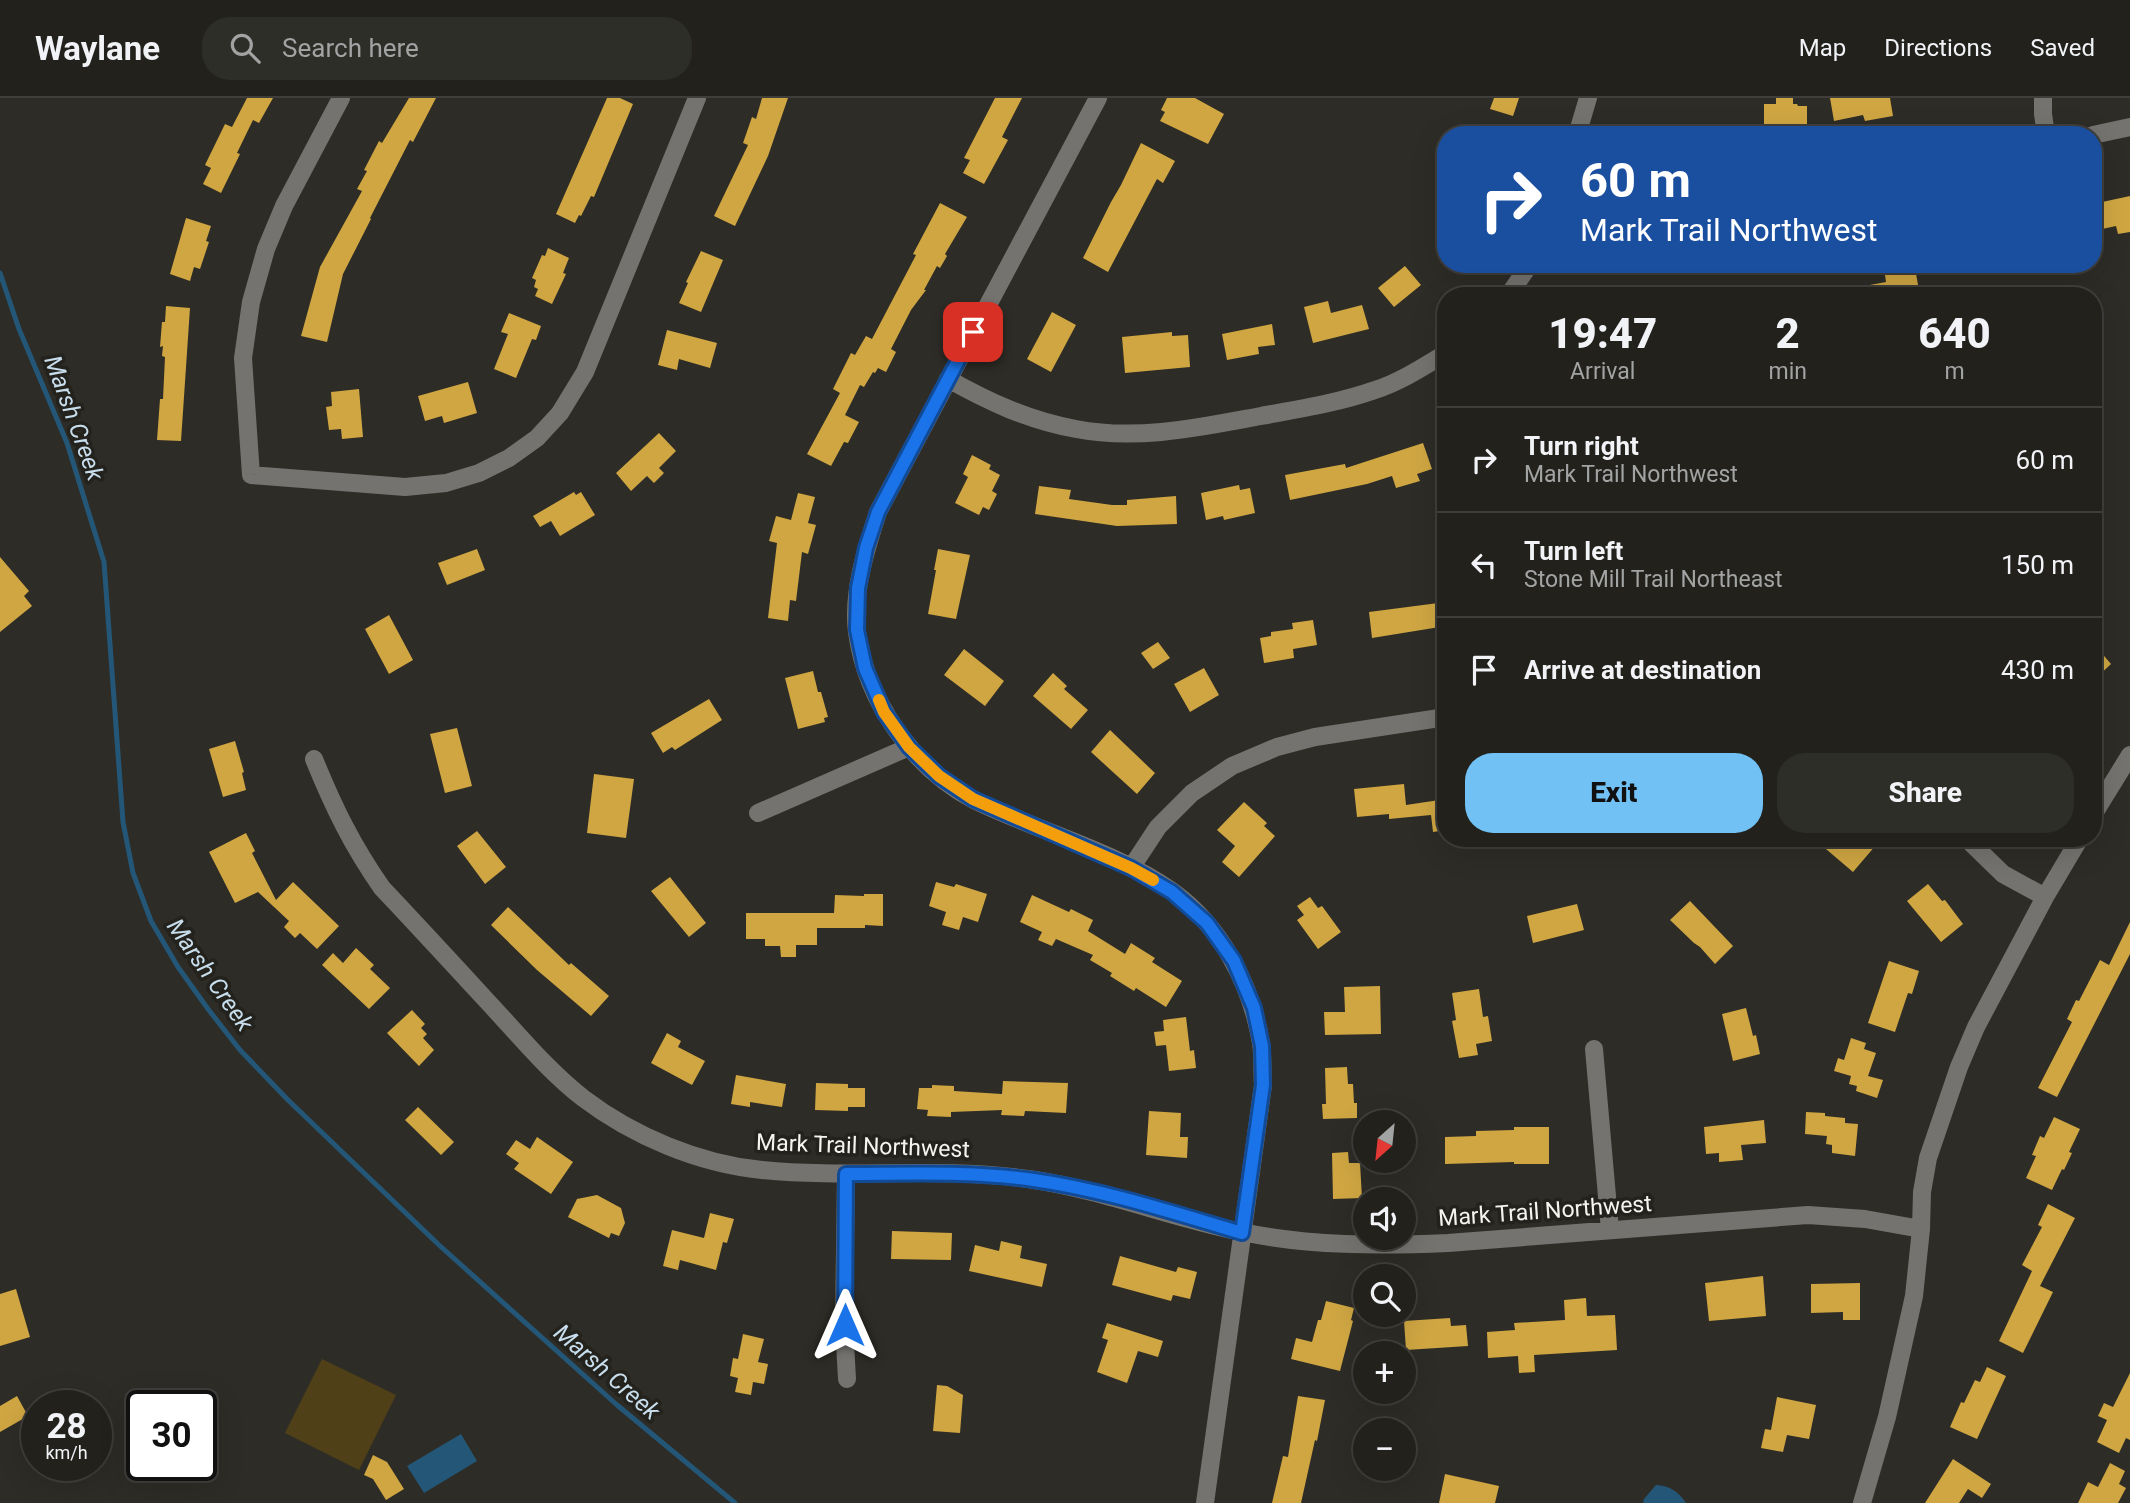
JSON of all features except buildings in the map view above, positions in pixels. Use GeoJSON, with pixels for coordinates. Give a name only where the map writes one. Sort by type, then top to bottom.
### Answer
{"type":"FeatureCollection","features":[{"type":"Feature","properties":{"kind":"street"},"geometry":{"type":"LineString","coordinates":[[341,98],[284,206],[266,249],[251,302],[243,358],[251,475],[405,487],[446,483],[479,473],[509,458],[537,438],[560,413],[585,372],[697,98]]}},
{"type":"Feature","properties":{"kind":"street"},"geometry":{"type":"LineString","coordinates":[[1098,98],[878,512],[866,548],[858,588],[857,630],[865,668],[884,712],[909,747],[939,776],[973,799],[1131,868],[1172,892],[1207,923],[1234,961],[1254,1008],[1262,1046],[1263,1085],[1205,1503]]}},
{"type":"Feature","properties":{"kind":"street"},"geometry":{"type":"LineString","coordinates":[[1580,126],[1588,98]]}},
{"type":"Feature","properties":{"kind":"street"},"geometry":{"type":"LineString","coordinates":[[2043,98],[2045,126]]}},
{"type":"Feature","properties":{"kind":"street"},"geometry":{"type":"LineString","coordinates":[[2102,133],[2130,127]]}},
{"type":"Feature","properties":{"kind":"street"},"geometry":{"type":"LineString","coordinates":[[948,379],[989,402],[1032,419],[1078,430],[1124,434],[1188,430],[1329,404],[1376,390],[1437,358]]}},
{"type":"Feature","properties":{"kind":"street"},"geometry":{"type":"LineString","coordinates":[[1131,868],[1158,827],[1192,793],[1232,766],[1277,747],[1315,737],[1437,718]]}},
{"type":"Feature","properties":{"kind":"street"},"geometry":{"type":"LineString","coordinates":[[758,813],[909,747]]}},
{"type":"Feature","properties":{"kind":"street"},"geometry":{"type":"LineString","coordinates":[[2102,801],[2130,755]]}},
{"type":"Feature","properties":{"kind":"street","name":"Mark Trail Northwest"},"geometry":{"type":"LineString","coordinates":[[314,760],[343,827],[382,888],[542,1061],[583,1098],[636,1132],[699,1157],[760,1170],[846,1174],[970,1174],[1033,1180],[1088,1190],[1242,1233],[1318,1242],[1394,1245],[1448,1243],[1808,1215],[1865,1219],[1921,1229]]}},
{"type":"Feature","properties":{"kind":"street"},"geometry":{"type":"LineString","coordinates":[[1973,847],[2003,874],[2045,897]]}},
{"type":"Feature","properties":{"kind":"street"},"geometry":{"type":"LineString","coordinates":[[1862,1503],[1886,1417],[1914,1296],[1922,1192],[1928,1158],[1959,1067],[1976,1027],[2075,847]]}},
{"type":"Feature","properties":{"kind":"street"},"geometry":{"type":"LineString","coordinates":[[1594,1049],[1610,1230]]}},
{"type":"Feature","properties":{"kind":"street"},"geometry":{"type":"LineString","coordinates":[[846,1174],[847,1379]]}},
{"type":"Feature","properties":{"kind":"shaded area"},"geometry":{"type":"Polygon","coordinates":[[[322,1359],[396,1395],[359,1470],[285,1433],[322,1359]]]}},
{"type":"Feature","properties":{"kind":"water"},"geometry":{"type":"Polygon","coordinates":[[[461,1434],[477,1461],[424,1493],[407,1466],[461,1434]]]}},
{"type":"Feature","properties":{"kind":"water"},"geometry":{"type":"Polygon","coordinates":[[[1656,1485],[1673,1490],[1686,1503],[1643,1503],[1656,1485]]]}},
{"type":"Feature","properties":{"kind":"waterway","name":"Marsh Creek"},"geometry":{"type":"LineString","coordinates":[[0,273],[19,329],[67,443],[104,562],[123,822],[133,873],[151,921],[178,967],[240,1050],[288,1100],[439,1245],[617,1405],[735,1503]]}},
{"type":"Feature","properties":{"kind":"slow traffic"},"geometry":{"type":"LineString","coordinates":[[879,700],[884,712],[909,747],[939,776],[973,799],[1153,880]]}},
{"type":"Feature","properties":{"kind":"route"},"geometry":{"type":"LineString","coordinates":[[845,1325],[846,1174],[970,1174],[1033,1180],[1088,1190],[1242,1233],[1263,1085],[1262,1046],[1254,1008],[1234,961],[1207,923],[1172,892],[1131,868],[973,799],[939,776],[909,747],[884,712],[865,668],[857,630],[858,588],[866,548],[878,512],[973,332]]}}]}
